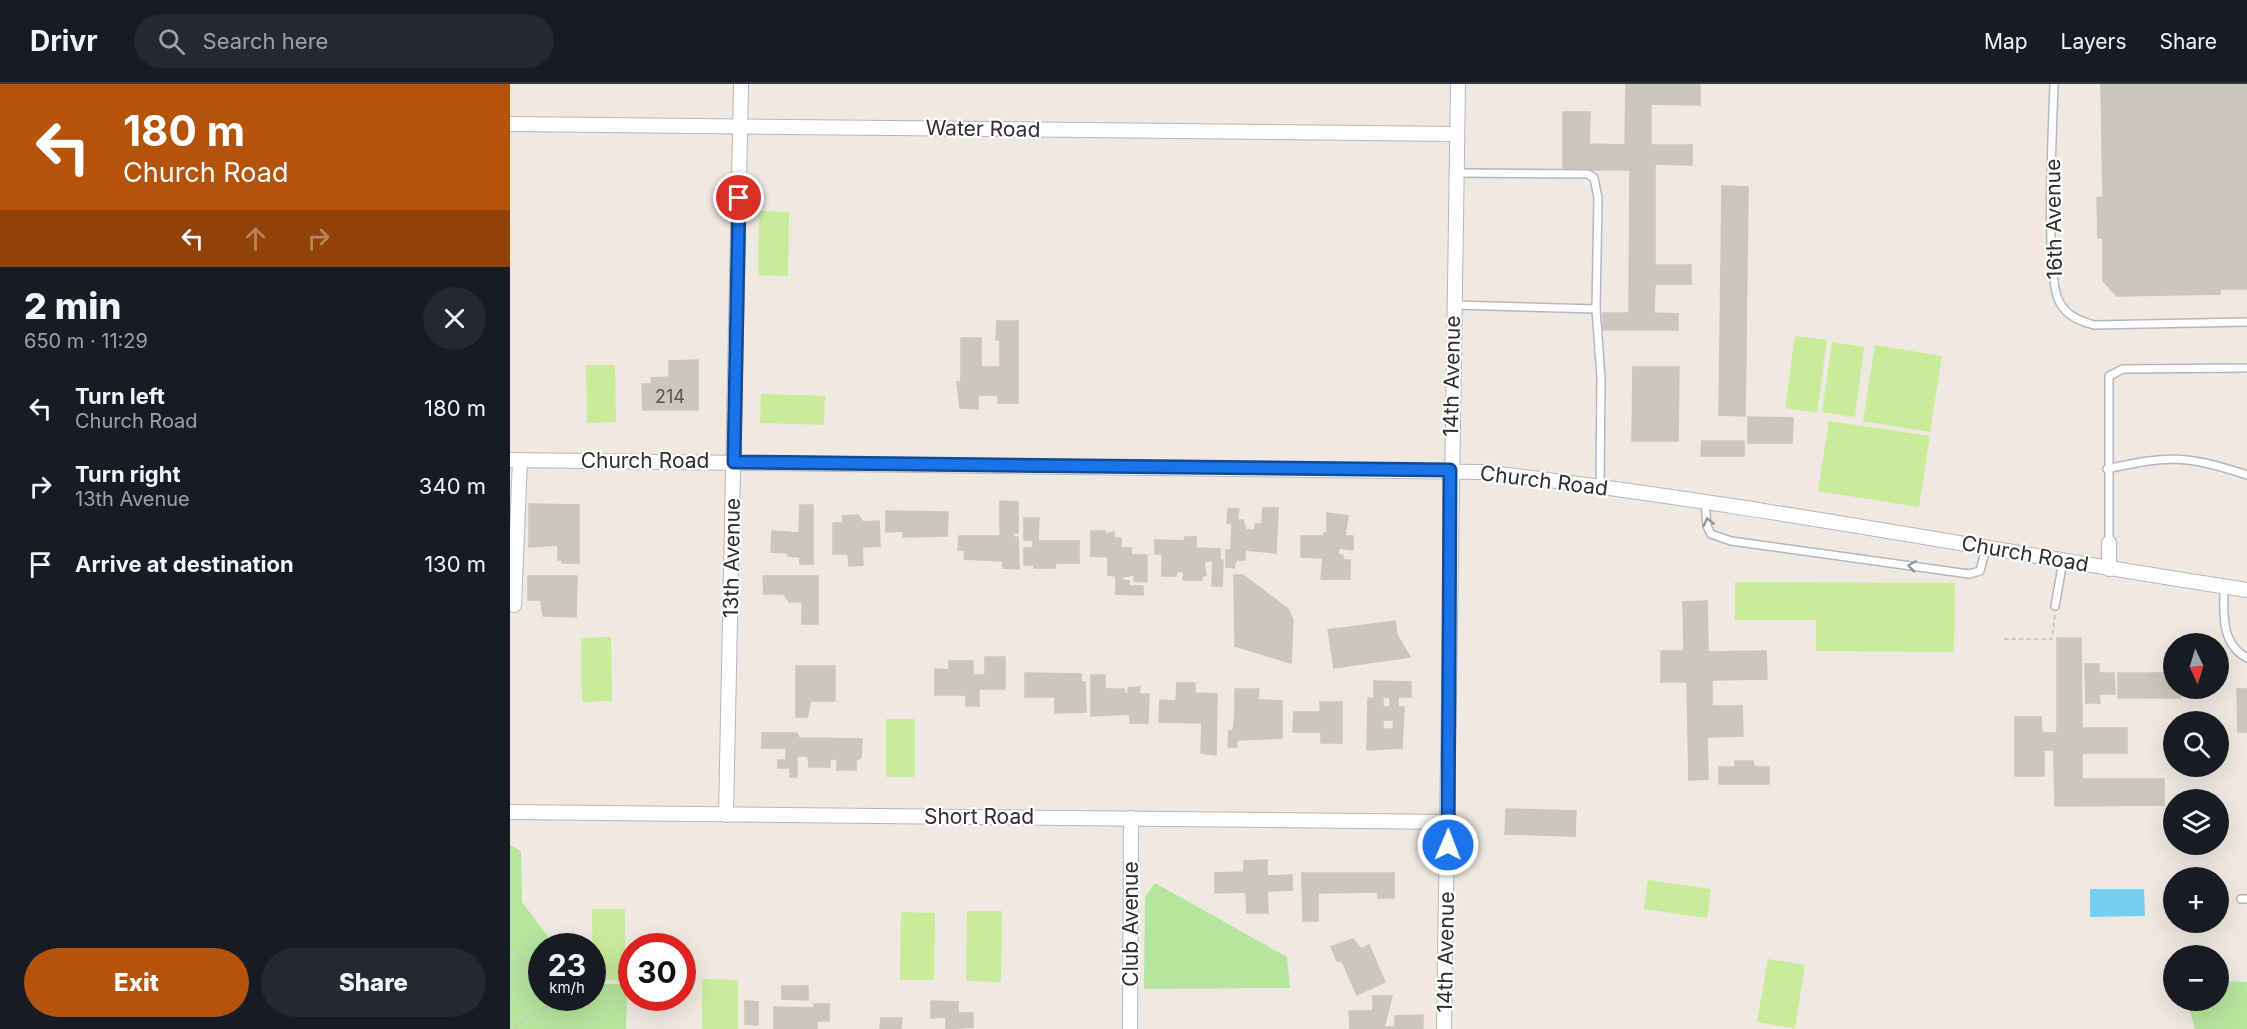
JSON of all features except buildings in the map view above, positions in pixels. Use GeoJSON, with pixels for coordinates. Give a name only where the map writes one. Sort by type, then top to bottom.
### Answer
{"type":"FeatureCollection","features":[{"type":"Feature","properties":{"kind":"street","name":"13th Avenue"},"geometry":{"type":"LineString","coordinates":[[726,815],[741,84]]}},
{"type":"Feature","properties":{"kind":"street","name":"14th Avenue"},"geometry":{"type":"LineString","coordinates":[[1444,1029],[1449,822],[1450,470],[1458,84]]}},
{"type":"Feature","properties":{"kind":"street","name":"Water Road"},"geometry":{"type":"LineString","coordinates":[[510,124],[1456,134]]}},
{"type":"Feature","properties":{"kind":"street","name":"Church Road"},"geometry":{"type":"LineString","coordinates":[[515,460],[1450,470],[1600,487],[1705,502],[2247,591]]}},
{"type":"Feature","properties":{"kind":"street"},"geometry":{"type":"LineString","coordinates":[[514,605],[515,460]]}},
{"type":"Feature","properties":{"kind":"street"},"geometry":{"type":"LineString","coordinates":[[2109,543],[2109,569]]}},
{"type":"Feature","properties":{"kind":"street","name":"Short Road"},"geometry":{"type":"LineString","coordinates":[[510,812],[1449,822]]}},
{"type":"Feature","properties":{"kind":"street","name":"Club Avenue"},"geometry":{"type":"LineString","coordinates":[[1130,1029],[1131,818]]}},
{"type":"Feature","properties":{"kind":"lane","name":"16th Avenue"},"geometry":{"type":"LineString","coordinates":[[2054,84],[2052,270],[2060,304],[2073,317],[2094,325],[2247,322]]}},
{"type":"Feature","properties":{"kind":"lane"},"geometry":{"type":"LineString","coordinates":[[1456,173],[1588,174],[1594,178],[1598,198],[1596,309],[1601,378],[1600,487]]}},
{"type":"Feature","properties":{"kind":"lane"},"geometry":{"type":"LineString","coordinates":[[1453,305],[1596,309]]}},
{"type":"Feature","properties":{"kind":"lane"},"geometry":{"type":"LineString","coordinates":[[2109,543],[2107,380],[2112,372],[2122,369],[2247,368]]}},
{"type":"Feature","properties":{"kind":"lane"},"geometry":{"type":"LineString","coordinates":[[2108,469],[2180,457],[2209,462],[2247,475]]}},
{"type":"Feature","properties":{"kind":"lane"},"geometry":{"type":"LineString","coordinates":[[1705,502],[1709,530],[1720,539],[1963,574],[1976,573],[1983,565],[1986,548]]}},
{"type":"Feature","properties":{"kind":"lane"},"geometry":{"type":"LineString","coordinates":[[2055,606],[2063,561]]}},
{"type":"Feature","properties":{"kind":"lane"},"geometry":{"type":"LineString","coordinates":[[2224,587],[2225,632],[2235,651],[2247,658]]}},
{"type":"Feature","properties":{"kind":"path"},"geometry":{"type":"LineString","coordinates":[[2004,639],[2052,639],[2055,606]]}},
{"type":"Feature","properties":{"kind":"path"},"geometry":{"type":"LineString","coordinates":[[510,948],[522,957],[528,968]]}},
{"type":"Feature","properties":{"kind":"path"},"geometry":{"type":"LineString","coordinates":[[514,1029],[529,1015],[539,1011]]}},
{"type":"Feature","properties":{"kind":"green space"},"geometry":{"type":"Polygon","coordinates":[[[759,211],[789,212],[788,276],[758,275],[759,211]]]}},
{"type":"Feature","properties":{"kind":"green space"},"geometry":{"type":"Polygon","coordinates":[[[1795,336],[1827,340],[1817,413],[1785,408],[1795,336]]]}},
{"type":"Feature","properties":{"kind":"green space"},"geometry":{"type":"Polygon","coordinates":[[[1832,342],[1864,347],[1855,417],[1822,412],[1832,342]]]}},
{"type":"Feature","properties":{"kind":"green space"},"geometry":{"type":"Polygon","coordinates":[[[1875,345],[1942,356],[1930,432],[1863,421],[1875,345]]]}},
{"type":"Feature","properties":{"kind":"green space"},"geometry":{"type":"Polygon","coordinates":[[[586,365],[615,365],[616,422],[587,423],[586,365]]]}},
{"type":"Feature","properties":{"kind":"green space"},"geometry":{"type":"Polygon","coordinates":[[[761,394],[825,396],[824,425],[760,423],[761,394]]]}},
{"type":"Feature","properties":{"kind":"green space"},"geometry":{"type":"Polygon","coordinates":[[[1829,421],[1930,436],[1919,507],[1818,491],[1829,421]]]}},
{"type":"Feature","properties":{"kind":"green space"},"geometry":{"type":"Polygon","coordinates":[[[1735,582],[1955,583],[1954,652],[1816,651],[1816,620],[1735,620],[1735,582]]]}},
{"type":"Feature","properties":{"kind":"green space"},"geometry":{"type":"Polygon","coordinates":[[[611,637],[612,701],[582,702],[581,638],[611,637]]]}},
{"type":"Feature","properties":{"kind":"green space"},"geometry":{"type":"Polygon","coordinates":[[[886,719],[915,719],[915,777],[886,777],[886,719]]]}},
{"type":"Feature","properties":{"kind":"green space"},"geometry":{"type":"Polygon","coordinates":[[[510,845],[521,851],[522,902],[545,933],[528,933],[528,1011],[606,1011],[606,984],[618,984],[618,1011],[626,1011],[626,1029],[510,1029],[510,845]]]}},
{"type":"Feature","properties":{"kind":"green space"},"geometry":{"type":"Polygon","coordinates":[[[1648,880],[1711,889],[1707,918],[1644,909],[1648,880]]]}},
{"type":"Feature","properties":{"kind":"green space"},"geometry":{"type":"Polygon","coordinates":[[[1155,883],[1287,957],[1290,988],[1144,989],[1145,897],[1155,883]]]}},
{"type":"Feature","properties":{"kind":"green space"},"geometry":{"type":"Polygon","coordinates":[[[592,909],[625,909],[625,933],[618,933],[618,980],[606,979],[606,933],[592,933],[592,909]]]}},
{"type":"Feature","properties":{"kind":"green space"},"geometry":{"type":"Polygon","coordinates":[[[967,911],[1002,911],[1001,982],[966,981],[967,911]]]}},
{"type":"Feature","properties":{"kind":"green space"},"geometry":{"type":"Polygon","coordinates":[[[901,912],[935,913],[934,980],[900,980],[901,912]]]}},
{"type":"Feature","properties":{"kind":"green space"},"geometry":{"type":"Polygon","coordinates":[[[1768,959],[1805,965],[1795,1028],[1757,1022],[1768,959]]]}},
{"type":"Feature","properties":{"kind":"green space"},"geometry":{"type":"Polygon","coordinates":[[[702,979],[738,980],[738,1029],[702,1029],[702,979]]]}},
{"type":"Feature","properties":{"kind":"green space"},"geometry":{"type":"Polygon","coordinates":[[[2229,981],[2247,982],[2247,1029],[2195,1029],[2190,1011],[2229,1011],[2229,981]]]}},
{"type":"Feature","properties":{"kind":"water"},"geometry":{"type":"Polygon","coordinates":[[[2090,889],[2144,889],[2145,916],[2090,917],[2090,889]]]}},
{"type":"Feature","properties":{"kind":"route"},"geometry":{"type":"LineString","coordinates":[[739,198],[734,462],[1450,470],[1448,845]]}}]}
